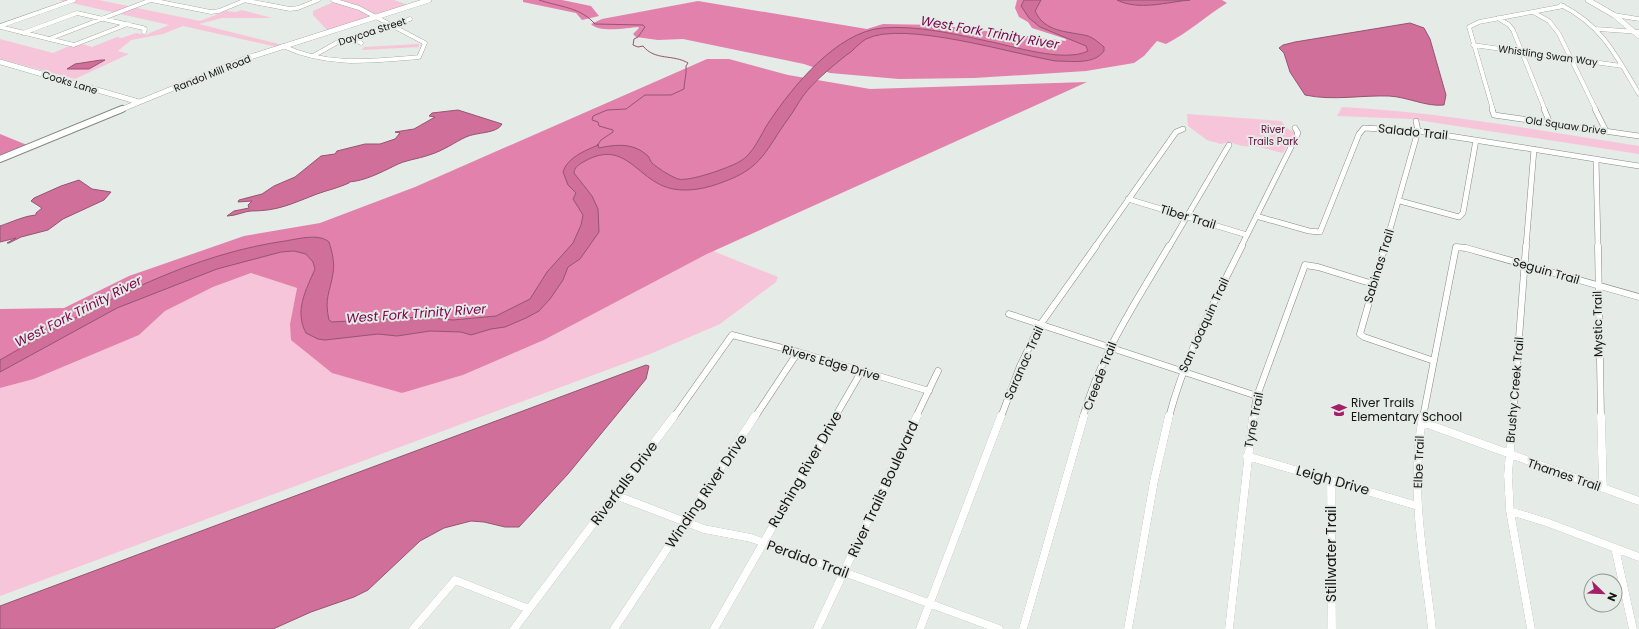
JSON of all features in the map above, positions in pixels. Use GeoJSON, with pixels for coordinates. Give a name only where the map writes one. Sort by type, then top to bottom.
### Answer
{"type":"FeatureCollection","features":[{"type":"Feature","properties":{"kind":"main road","name":"Randol Mill Road"},"geometry":{"type":"LineString","coordinates":[[0,160],[247,58],[429,0]]}},
{"type":"Feature","properties":{"kind":"main road"},"geometry":{"type":"LineString","coordinates":[[1588,0],[1614,15],[1637,32],[1639,36]]}},
{"type":"Feature","properties":{"kind":"main road","name":"Cooks Lane"},"geometry":{"type":"LineString","coordinates":[[0,62],[139,102]]}},
{"type":"Feature","properties":{"kind":"street"},"geometry":{"type":"LineString","coordinates":[[0,27],[74,0]]}},
{"type":"Feature","properties":{"kind":"street"},"geometry":{"type":"LineString","coordinates":[[49,39],[151,0],[210,12],[219,11],[245,0],[294,9],[318,0]]}},
{"type":"Feature","properties":{"kind":"street"},"geometry":{"type":"LineString","coordinates":[[283,46],[294,51],[338,61],[419,57],[425,43],[350,4],[333,0]]}},
{"type":"Feature","properties":{"kind":"street"},"geometry":{"type":"LineString","coordinates":[[1473,45],[1469,31],[1470,25],[1562,5],[1580,14],[1607,39],[1639,94]]}},
{"type":"Feature","properties":{"kind":"street"},"geometry":{"type":"LineString","coordinates":[[1533,12],[1545,19],[1554,27],[1572,59],[1606,131]]}},
{"type":"Feature","properties":{"kind":"street"},"geometry":{"type":"LineString","coordinates":[[23,33],[77,13],[143,28],[145,29],[144,32]]}},
{"type":"Feature","properties":{"kind":"street"},"geometry":{"type":"LineString","coordinates":[[1614,15],[1639,19]]}},
{"type":"Feature","properties":{"kind":"street"},"geometry":{"type":"LineString","coordinates":[[1498,18],[1514,30],[1550,122]]}},
{"type":"Feature","properties":{"kind":"street","name":"Daycoa Street"},"geometry":{"type":"LineString","coordinates":[[313,56],[334,44],[410,19]]}},
{"type":"Feature","properties":{"kind":"street"},"geometry":{"type":"LineString","coordinates":[[0,27],[74,45],[128,24]]}},
{"type":"Feature","properties":{"kind":"street"},"geometry":{"type":"LineString","coordinates":[[1597,29],[1637,32]]}},
{"type":"Feature","properties":{"kind":"street"},"geometry":{"type":"LineString","coordinates":[[351,38],[361,43]]}},
{"type":"Feature","properties":{"kind":"street","name":"Whistling Swan Way"},"geometry":{"type":"LineString","coordinates":[[1473,45],[1622,66]]}},
{"type":"Feature","properties":{"kind":"street","name":"Old Squaw Drive"},"geometry":{"type":"LineString","coordinates":[[1473,45],[1494,115],[1639,136]]}},
{"type":"Feature","properties":{"kind":"street","name":"Sabinas Trail"},"geometry":{"type":"LineString","coordinates":[[1416,121],[1418,131],[1400,201],[1373,284],[1360,334],[1364,337],[1434,361]]}},
{"type":"Feature","properties":{"kind":"street","name":"San Joaquin Trail"},"geometry":{"type":"LineString","coordinates":[[1128,629],[1159,460],[1167,422],[1181,371],[1196,337],[1298,133],[1295,128]]}},
{"type":"Feature","properties":{"kind":"street","name":"Salado Trail"},"geometry":{"type":"LineString","coordinates":[[1256,216],[1309,232],[1320,232],[1356,140],[1363,130],[1378,128],[1418,131],[1639,166]]}},
{"type":"Feature","properties":{"kind":"street","name":"Saranac Trail"},"geometry":{"type":"LineString","coordinates":[[920,629],[1020,366],[1040,324],[1176,132],[1184,129]]}},
{"type":"Feature","properties":{"kind":"street"},"geometry":{"type":"LineString","coordinates":[[1400,201],[1459,217],[1463,213],[1476,140]]}},
{"type":"Feature","properties":{"kind":"street","name":"Creede Trail"},"geometry":{"type":"LineString","coordinates":[[1023,629],[1089,398],[1109,348],[1229,145]]}},
{"type":"Feature","properties":{"kind":"street","name":"Brushy Creek Trail"},"geometry":{"type":"LineString","coordinates":[[1531,629],[1510,511],[1509,455],[1534,149]]}},
{"type":"Feature","properties":{"kind":"street","name":"Mystic Trail"},"geometry":{"type":"LineString","coordinates":[[1596,159],[1603,488]]}},
{"type":"Feature","properties":{"kind":"street","name":"Tiber Trail"},"geometry":{"type":"LineString","coordinates":[[1128,199],[1247,235]]}},
{"type":"Feature","properties":{"kind":"street","name":"Seguin Trail"},"geometry":{"type":"LineString","coordinates":[[1455,250],[1456,247],[1459,247],[1639,297]]}},
{"type":"Feature","properties":{"kind":"street","name":"Elbe Trail"},"geometry":{"type":"LineString","coordinates":[[1432,629],[1418,506],[1417,460],[1422,422],[1455,250]]}},
{"type":"Feature","properties":{"kind":"street","name":"Tyne Trail"},"geometry":{"type":"LineString","coordinates":[[1229,629],[1248,456],[1257,396],[1305,264],[1318,266],[1373,284]]}},
{"type":"Feature","properties":{"kind":"street"},"geometry":{"type":"LineString","coordinates":[[1009,314],[1257,396]]}},
{"type":"Feature","properties":{"kind":"street","name":"Rivers Edge Drive"},"geometry":{"type":"LineString","coordinates":[[732,335],[798,352],[929,391]]}},
{"type":"Feature","properties":{"kind":"street","name":"Riverfalls Drive"},"geometry":{"type":"LineString","coordinates":[[514,629],[703,378],[732,335]]}},
{"type":"Feature","properties":{"kind":"street","name":"Winding River Drive"},"geometry":{"type":"LineString","coordinates":[[614,629],[798,352]]}},
{"type":"Feature","properties":{"kind":"street","name":"River Trails Boulevard"},"geometry":{"type":"LineString","coordinates":[[817,629],[938,371]]}},
{"type":"Feature","properties":{"kind":"street","name":"Rushing River Drive"},"geometry":{"type":"LineString","coordinates":[[714,629],[861,372]]}},
{"type":"Feature","properties":{"kind":"street","name":"Thames Trail"},"geometry":{"type":"LineString","coordinates":[[1422,422],[1509,455],[1639,501]]}},
{"type":"Feature","properties":{"kind":"street","name":"Leigh Drive"},"geometry":{"type":"LineString","coordinates":[[1248,456],[1418,506]]}},
{"type":"Feature","properties":{"kind":"street","name":"Stillwater Trail"},"geometry":{"type":"LineString","coordinates":[[1331,480],[1332,629]]}},
{"type":"Feature","properties":{"kind":"street","name":"Perdido Trail"},"geometry":{"type":"LineString","coordinates":[[615,495],[704,529],[741,535],[763,542],[999,629]]}},
{"type":"Feature","properties":{"kind":"street"},"geometry":{"type":"LineString","coordinates":[[1510,511],[1639,557]]}},
{"type":"Feature","properties":{"kind":"street"},"geometry":{"type":"LineString","coordinates":[[1615,548],[1633,629]]}},
{"type":"Feature","properties":{"kind":"street"},"geometry":{"type":"LineString","coordinates":[[414,629],[455,580],[529,609]]}},
{"type":"Feature","properties":{"kind":"green space"},"geometry":{"type":"Polygon","coordinates":[[[59,0],[99,0],[200,21],[226,11],[236,12],[242,10],[272,18],[222,18],[199,24],[283,45],[277,47],[183,26],[163,34],[131,40],[118,51],[129,54],[75,79],[0,59],[0,39],[53,53],[67,47],[82,44],[92,47],[117,37],[122,38],[136,33],[145,35],[169,25],[59,0]]]}},
{"type":"Feature","properties":{"kind":"green space"},"geometry":{"type":"Polygon","coordinates":[[[338,0],[394,0],[408,5],[327,30],[313,15],[313,11],[338,0]]]}},
{"type":"Feature","properties":{"kind":"green space"},"geometry":{"type":"Polygon","coordinates":[[[419,44],[419,47],[362,50],[364,47],[419,44]]]}},
{"type":"Feature","properties":{"kind":"green space"},"geometry":{"type":"Polygon","coordinates":[[[1342,107],[1416,113],[1528,128],[1639,146],[1639,154],[1411,119],[1337,116],[1342,107]]]}},
{"type":"Feature","properties":{"kind":"green space","name":"River Trails Park"},"geometry":{"type":"Polygon","coordinates":[[[1187,114],[1281,121],[1288,129],[1295,132],[1283,153],[1259,147],[1242,146],[1229,142],[1221,144],[1207,140],[1188,126],[1187,114]]]}},
{"type":"Feature","properties":{"kind":"green space"},"geometry":{"type":"Polygon","coordinates":[[[713,251],[778,277],[776,282],[720,324],[650,354],[0,596],[0,388],[34,379],[139,335],[165,311],[213,287],[251,273],[297,288],[290,324],[402,393],[463,375],[544,340],[713,251]]]}},
{"type":"Feature","properties":{"kind":"shaded area"},"geometry":{"type":"Polygon","coordinates":[[[523,0],[562,0],[591,6],[599,16],[582,20],[576,13],[523,2],[523,0]]]}},
{"type":"Feature","properties":{"kind":"shaded area"},"geometry":{"type":"Polygon","coordinates":[[[1017,0],[1222,0],[1227,3],[1182,35],[1166,44],[1157,41],[1144,56],[1134,63],[1086,71],[974,78],[899,79],[830,73],[804,64],[683,39],[658,40],[636,37],[633,34],[639,28],[638,27],[606,29],[595,27],[591,24],[602,19],[698,1],[867,29],[883,24],[938,25],[1066,41],[1066,39],[1032,28],[1028,22],[1019,17],[1015,8],[1017,0]]]}},
{"type":"Feature","properties":{"kind":"shaded area"},"geometry":{"type":"Polygon","coordinates":[[[1024,0],[1041,0],[1035,11],[1039,18],[1045,23],[1058,30],[1088,36],[1104,47],[1104,51],[1100,55],[1088,60],[1075,62],[1056,61],[959,40],[905,33],[883,34],[864,40],[819,78],[807,90],[762,156],[755,164],[736,177],[705,188],[679,190],[661,185],[622,158],[611,155],[599,155],[581,163],[576,167],[574,173],[592,196],[598,209],[599,232],[580,259],[568,267],[563,280],[550,299],[539,311],[505,327],[491,329],[471,335],[461,332],[430,331],[397,336],[378,334],[325,340],[318,339],[306,333],[301,317],[301,309],[305,293],[315,269],[313,262],[306,254],[294,251],[281,252],[217,269],[117,308],[0,372],[0,360],[60,326],[147,283],[228,253],[256,246],[302,238],[314,237],[325,239],[329,242],[334,269],[327,306],[329,320],[332,322],[422,317],[453,320],[496,316],[530,299],[547,272],[573,243],[581,225],[583,215],[573,199],[576,193],[568,185],[563,172],[565,167],[572,159],[586,150],[598,144],[599,148],[619,145],[631,147],[643,152],[649,157],[652,163],[678,179],[708,174],[734,165],[749,154],[790,93],[803,77],[818,63],[849,39],[865,32],[882,28],[895,27],[922,29],[974,38],[1024,50],[1052,54],[1078,54],[1088,51],[1086,46],[1040,27],[1029,18],[1021,6],[1024,0]]]}},
{"type":"Feature","properties":{"kind":"shaded area"},"geometry":{"type":"Polygon","coordinates":[[[1117,0],[1190,0],[1153,5],[1134,5],[1117,0]]]}},
{"type":"Feature","properties":{"kind":"shaded area"},"geometry":{"type":"Polygon","coordinates":[[[1410,23],[1424,28],[1430,39],[1446,95],[1444,105],[1430,105],[1389,96],[1326,98],[1305,95],[1290,72],[1284,53],[1279,48],[1283,45],[1295,42],[1410,23]]]}},
{"type":"Feature","properties":{"kind":"shaded area"},"geometry":{"type":"Polygon","coordinates":[[[707,59],[729,59],[788,75],[870,89],[1087,82],[707,254],[544,340],[463,375],[402,393],[332,373],[291,340],[290,324],[297,288],[251,273],[213,287],[165,311],[139,335],[34,379],[0,388],[0,309],[64,308],[129,276],[244,236],[320,223],[415,187],[707,59]]]}},
{"type":"Feature","properties":{"kind":"shaded area"},"geometry":{"type":"Polygon","coordinates":[[[105,60],[89,69],[67,69],[75,64],[105,60]]]}},
{"type":"Feature","properties":{"kind":"shaded area"},"geometry":{"type":"Polygon","coordinates":[[[458,110],[502,124],[496,130],[470,135],[434,153],[403,162],[372,176],[349,182],[345,185],[292,204],[269,210],[249,211],[227,216],[234,211],[249,208],[248,205],[252,201],[238,202],[239,200],[262,194],[274,186],[295,177],[321,156],[335,154],[337,151],[365,144],[380,144],[395,139],[400,133],[395,132],[414,129],[435,117],[429,116],[432,113],[458,110]]]}},
{"type":"Feature","properties":{"kind":"shaded area"},"geometry":{"type":"Polygon","coordinates":[[[0,134],[27,145],[0,156],[0,134]]]}},
{"type":"Feature","properties":{"kind":"shaded area"},"geometry":{"type":"Polygon","coordinates":[[[79,180],[92,189],[111,192],[104,200],[63,219],[48,230],[21,237],[9,243],[7,243],[16,238],[0,242],[0,226],[22,218],[36,215],[36,213],[42,208],[31,201],[34,198],[79,180]]]}},
{"type":"Feature","properties":{"kind":"shaded area"},"geometry":{"type":"Polygon","coordinates":[[[646,365],[649,366],[646,379],[568,474],[519,527],[505,527],[484,522],[471,521],[444,528],[420,541],[368,590],[354,597],[311,612],[273,629],[0,629],[0,606],[646,365]]]}},
{"type":"Feature","properties":{"kind":"waterway"},"geometry":{"type":"LineString","coordinates":[[539,0],[569,8],[583,14],[595,24],[643,25],[645,27],[638,37],[634,39],[633,45],[638,47],[643,46],[648,51],[659,56],[682,60],[688,63],[686,66],[684,89],[671,95],[645,95],[626,109],[607,110],[593,116],[592,120],[598,122],[599,126],[613,130],[613,132],[601,140],[597,146]]}},
{"type":"Feature","properties":{"kind":"place","name":"River Trails Elementary School"},"geometry":{"type":"Point","coordinates":[1339,410]}},
{"type":"Feature","properties":{"kind":"water label","name":"West Fork Trinity River"},"geometry":{"type":"Point","coordinates":[990,32]}},
{"type":"Feature","properties":{"kind":"water label","name":"West Fork Trinity River"},"geometry":{"type":"Point","coordinates":[78,311]}},
{"type":"Feature","properties":{"kind":"water label","name":"West Fork Trinity River"},"geometry":{"type":"Point","coordinates":[416,313]}}]}
